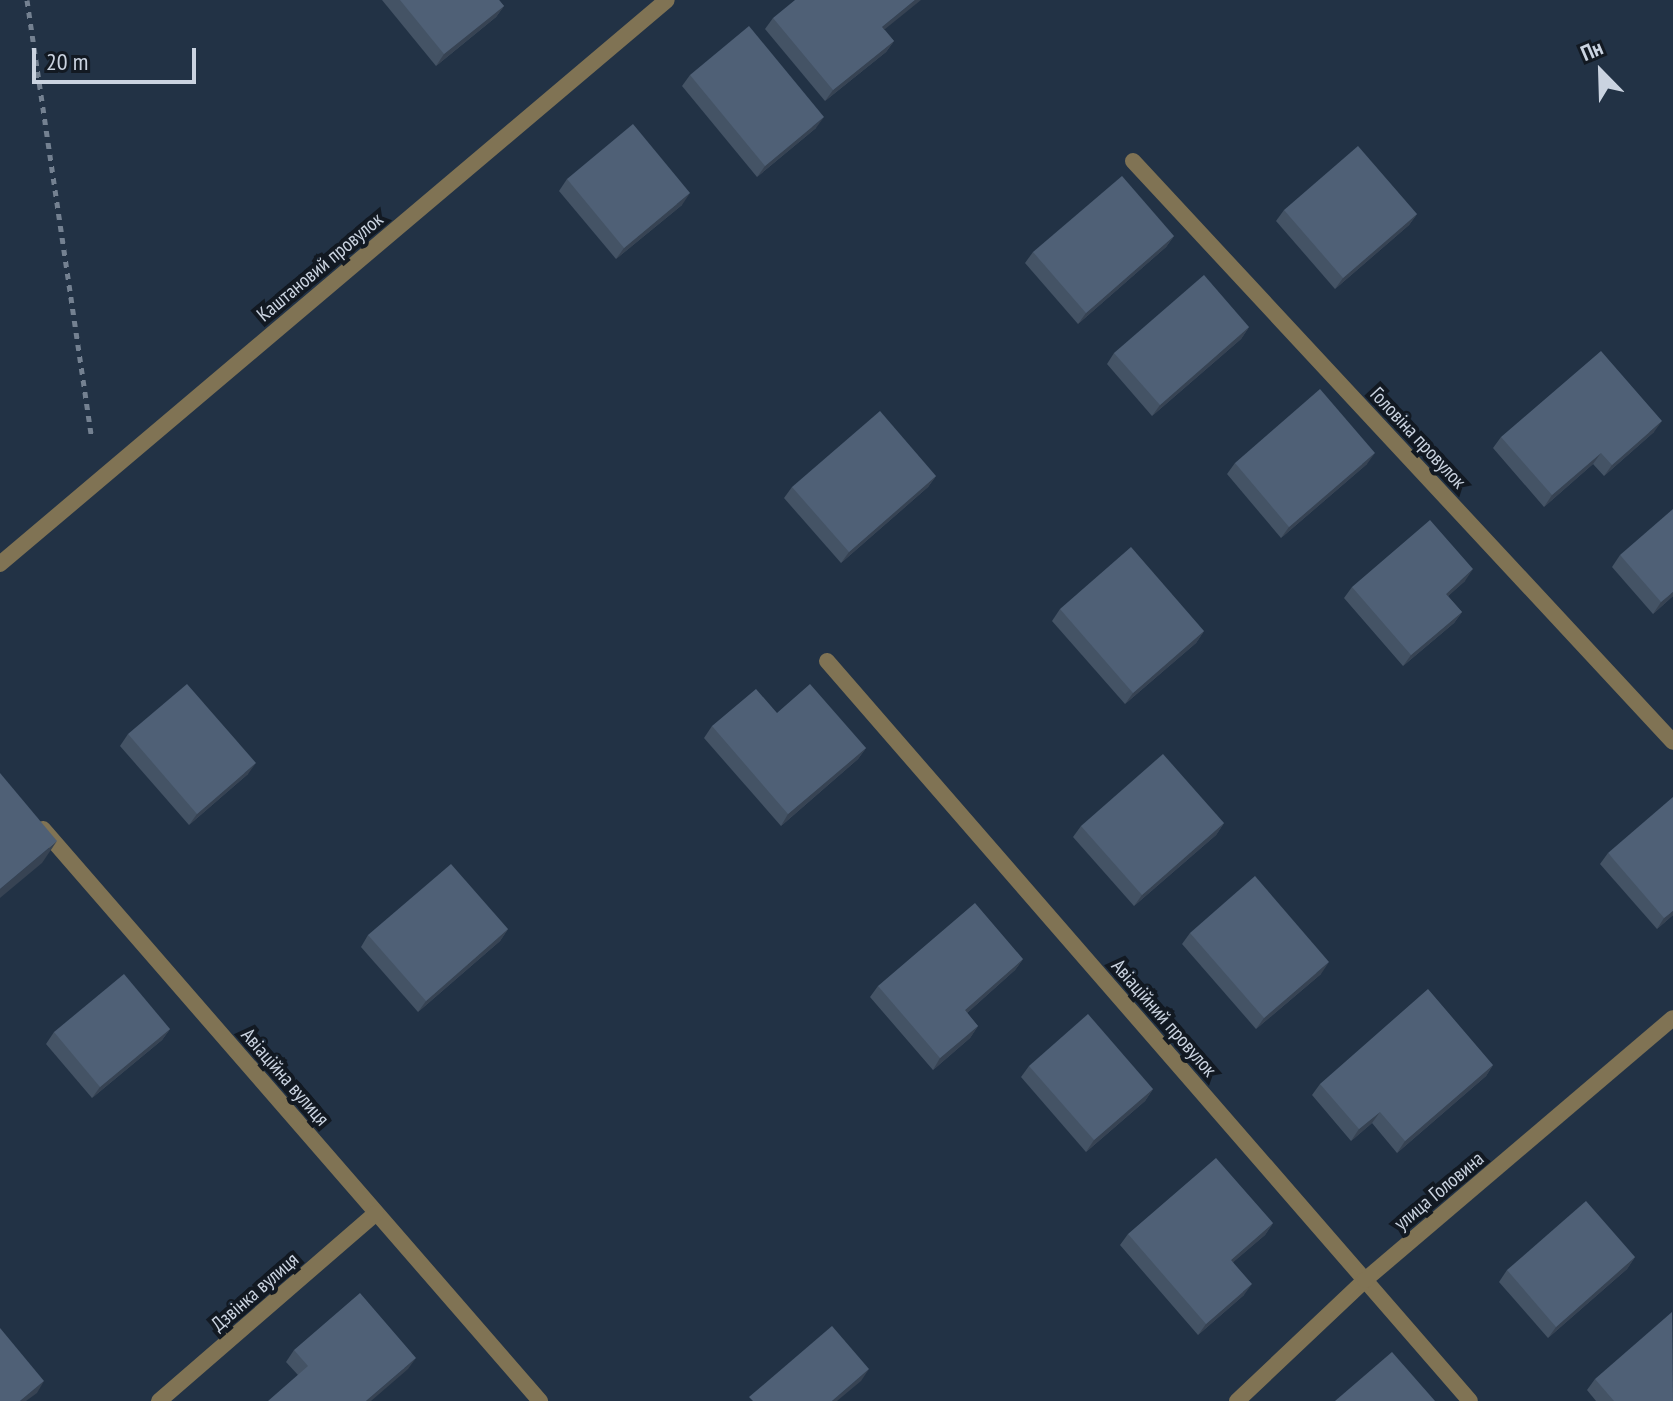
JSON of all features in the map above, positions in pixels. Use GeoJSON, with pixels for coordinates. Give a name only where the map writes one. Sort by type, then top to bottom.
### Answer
{"type":"FeatureCollection","features":[{"type":"Feature","properties":{"kind":"street","name":"Каштановий провулок"},"geometry":{"type":"LineString","coordinates":[[0,564],[667,0]]}},
{"type":"Feature","properties":{"kind":"street","name":"Головіна провулок"},"geometry":{"type":"LineString","coordinates":[[1133,161],[1673,742]]}},
{"type":"Feature","properties":{"kind":"street","name":"Авіаційний провулок"},"geometry":{"type":"LineString","coordinates":[[827,661],[1470,1401]]}},
{"type":"Feature","properties":{"kind":"street","name":"Авіаційна вулиця"},"geometry":{"type":"LineString","coordinates":[[31,815],[540,1401]]}},
{"type":"Feature","properties":{"kind":"street","name":"улица Головина"},"geometry":{"type":"LineString","coordinates":[[1237,1401],[1365,1280],[1673,1018]]}},
{"type":"Feature","properties":{"kind":"street","name":"Дзвінка вулиця"},"geometry":{"type":"LineString","coordinates":[[159,1401],[376,1213]]}},
{"type":"Feature","properties":{"kind":"path"},"geometry":{"type":"LineString","coordinates":[[27,0],[98,481]]}},
{"type":"Feature","properties":{"kind":"building"},"geometry":{"type":"Polygon","coordinates":[[[400,0],[499,0],[504,6],[444,54],[400,0]]]}},
{"type":"Feature","properties":{"kind":"building"},"geometry":{"type":"Polygon","coordinates":[[[795,0],[915,0],[882,27],[894,41],[833,90],[773,18],[795,0]]]}},
{"type":"Feature","properties":{"kind":"building"},"geometry":{"type":"Polygon","coordinates":[[[749,26],[824,117],[765,166],[690,75],[749,26]]]}},
{"type":"Feature","properties":{"kind":"building"},"geometry":{"type":"Polygon","coordinates":[[[633,124],[690,193],[624,248],[567,179],[633,124]]]}},
{"type":"Feature","properties":{"kind":"building"},"geometry":{"type":"Polygon","coordinates":[[[1358,146],[1417,214],[1343,278],[1284,210],[1358,146]]]}},
{"type":"Feature","properties":{"kind":"building"},"geometry":{"type":"Polygon","coordinates":[[[1122,176],[1174,236],[1086,313],[1033,252],[1122,176]]]}},
{"type":"Feature","properties":{"kind":"building"},"geometry":{"type":"Polygon","coordinates":[[[1204,275],[1249,327],[1160,405],[1114,353],[1204,275]]]}},
{"type":"Feature","properties":{"kind":"building"},"geometry":{"type":"Polygon","coordinates":[[[1601,351],[1662,421],[1612,465],[1601,453],[1552,495],[1501,437],[1601,351]]]}},
{"type":"Feature","properties":{"kind":"building"},"geometry":{"type":"Polygon","coordinates":[[[1320,389],[1375,453],[1289,527],[1235,463],[1320,389]]]}},
{"type":"Feature","properties":{"kind":"building"},"geometry":{"type":"Polygon","coordinates":[[[880,411],[936,476],[849,552],[792,487],[880,411]]]}},
{"type":"Feature","properties":{"kind":"building"},"geometry":{"type":"Polygon","coordinates":[[[1673,509],[1673,592],[1661,602],[1620,555],[1673,509]]]}},
{"type":"Feature","properties":{"kind":"building"},"geometry":{"type":"Polygon","coordinates":[[[1430,520],[1473,569],[1446,594],[1462,612],[1411,655],[1352,587],[1430,520]]]}},
{"type":"Feature","properties":{"kind":"building"},"geometry":{"type":"Polygon","coordinates":[[[1131,547],[1204,631],[1133,693],[1060,609],[1131,547]]]}},
{"type":"Feature","properties":{"kind":"building"},"geometry":{"type":"Polygon","coordinates":[[[187,684],[256,763],[197,814],[128,734],[187,684]]]}},
{"type":"Feature","properties":{"kind":"building"},"geometry":{"type":"Polygon","coordinates":[[[810,684],[866,748],[788,814],[712,726],[756,689],[777,713],[810,684]]]}},
{"type":"Feature","properties":{"kind":"building"},"geometry":{"type":"Polygon","coordinates":[[[1163,754],[1224,823],[1142,895],[1081,826],[1163,754]]]}},
{"type":"Feature","properties":{"kind":"building"},"geometry":{"type":"Polygon","coordinates":[[[0,773],[57,841],[0,889],[0,773]]]}},
{"type":"Feature","properties":{"kind":"building"},"geometry":{"type":"Polygon","coordinates":[[[1673,797],[1673,911],[1664,918],[1608,853],[1673,797]]]}},
{"type":"Feature","properties":{"kind":"building"},"geometry":{"type":"Polygon","coordinates":[[[451,864],[508,929],[426,1001],[368,935],[451,864]]]}},
{"type":"Feature","properties":{"kind":"building"},"geometry":{"type":"Polygon","coordinates":[[[1255,876],[1329,962],[1264,1018],[1190,933],[1255,876]]]}},
{"type":"Feature","properties":{"kind":"building"},"geometry":{"type":"Polygon","coordinates":[[[975,903],[1023,959],[965,1010],[978,1026],[940,1058],[878,986],[975,903]]]}},
{"type":"Feature","properties":{"kind":"building"},"geometry":{"type":"Polygon","coordinates":[[[124,974],[170,1029],[100,1087],[54,1032],[124,974]]]}},
{"type":"Feature","properties":{"kind":"building"},"geometry":{"type":"Polygon","coordinates":[[[1428,989],[1493,1065],[1405,1141],[1380,1112],[1359,1129],[1320,1084],[1428,989]]]}},
{"type":"Feature","properties":{"kind":"building"},"geometry":{"type":"Polygon","coordinates":[[[1088,1014],[1153,1089],[1094,1140],[1029,1066],[1088,1014]]]}},
{"type":"Feature","properties":{"kind":"building"},"geometry":{"type":"Polygon","coordinates":[[[1216,1158],[1273,1223],[1231,1260],[1252,1284],[1206,1324],[1128,1234],[1216,1158]]]}},
{"type":"Feature","properties":{"kind":"building"},"geometry":{"type":"Polygon","coordinates":[[[1586,1201],[1635,1257],[1556,1327],[1507,1270],[1586,1201]]]}},
{"type":"Feature","properties":{"kind":"building"},"geometry":{"type":"Polygon","coordinates":[[[360,1293],[416,1358],[366,1401],[268,1401],[308,1366],[294,1350],[360,1293]]]}},
{"type":"Feature","properties":{"kind":"building"},"geometry":{"type":"Polygon","coordinates":[[[1672,1312],[1673,1401],[1614,1401],[1595,1379],[1672,1312]]]}},
{"type":"Feature","properties":{"kind":"building"},"geometry":{"type":"Polygon","coordinates":[[[832,1326],[869,1369],[832,1401],[753,1401],[749,1397],[832,1326]]]}},
{"type":"Feature","properties":{"kind":"building"},"geometry":{"type":"Polygon","coordinates":[[[0,1328],[44,1381],[20,1401],[0,1401],[0,1328]]]}},
{"type":"Feature","properties":{"kind":"building"},"geometry":{"type":"Polygon","coordinates":[[[1392,1352],[1435,1401],[1335,1401],[1392,1352]]]}}]}
